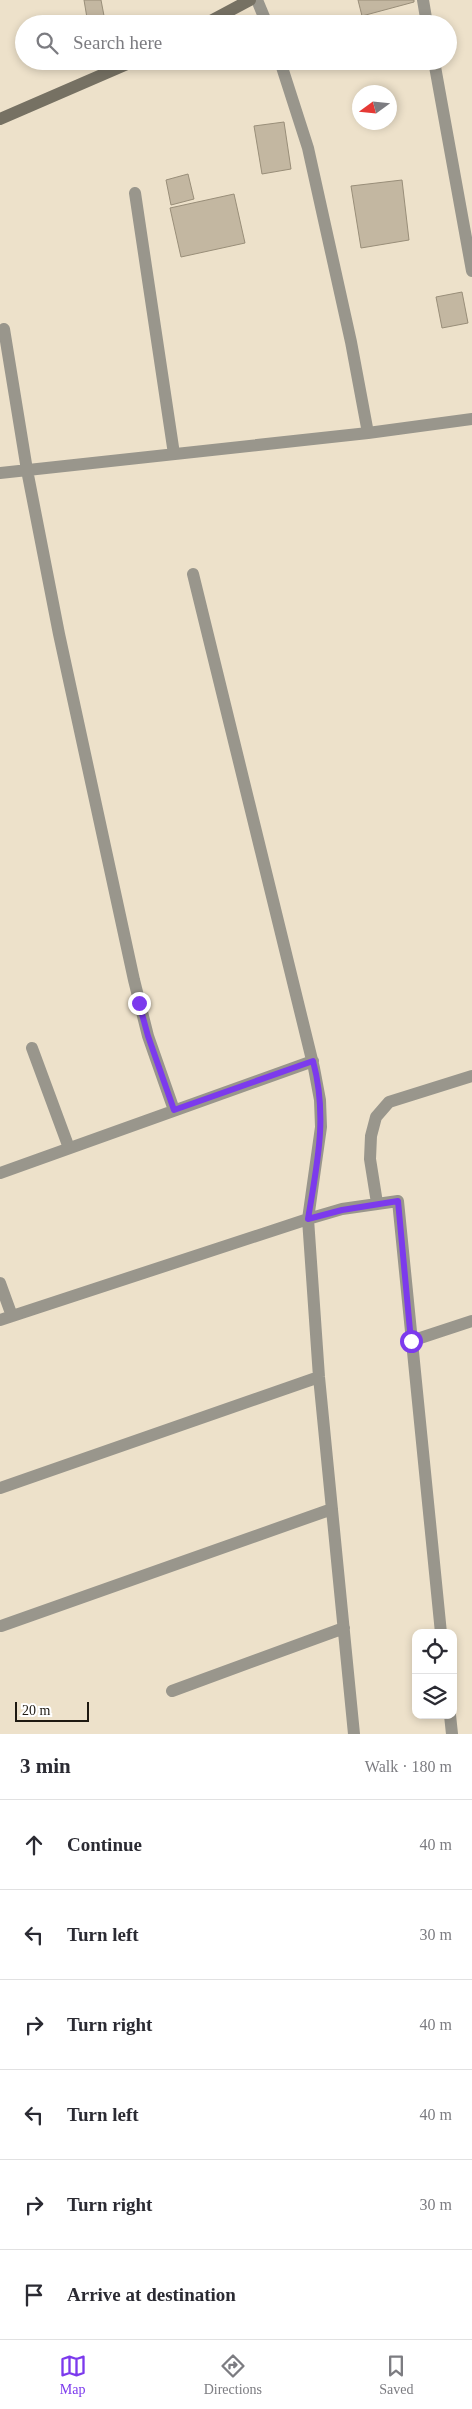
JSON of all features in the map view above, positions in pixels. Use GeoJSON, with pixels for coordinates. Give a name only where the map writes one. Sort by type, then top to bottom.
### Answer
{"type":"FeatureCollection","features":[{"type":"Feature","properties":{"kind":"street"},"geometry":{"type":"LineString","coordinates":[[222,15],[250,0]]}},
{"type":"Feature","properties":{"kind":"street"},"geometry":{"type":"LineString","coordinates":[[257,0],[263,15]]}},
{"type":"Feature","properties":{"kind":"street"},"geometry":{"type":"LineString","coordinates":[[423,0],[426,15]]}},
{"type":"Feature","properties":{"kind":"street"},"geometry":{"type":"LineString","coordinates":[[0,119],[113,70]]}},
{"type":"Feature","properties":{"kind":"street"},"geometry":{"type":"LineString","coordinates":[[283,70],[308,148],[351,342],[368,433]]}},
{"type":"Feature","properties":{"kind":"street"},"geometry":{"type":"LineString","coordinates":[[436,70],[472,271]]}},
{"type":"Feature","properties":{"kind":"street"},"geometry":{"type":"LineString","coordinates":[[135,193],[174,454]]}},
{"type":"Feature","properties":{"kind":"street"},"geometry":{"type":"LineString","coordinates":[[4,329],[27,470],[59,634],[134,980],[148,1036],[174,1110]]}},
{"type":"Feature","properties":{"kind":"street"},"geometry":{"type":"LineString","coordinates":[[0,473],[368,433],[472,419]]}},
{"type":"Feature","properties":{"kind":"street"},"geometry":{"type":"LineString","coordinates":[[193,574],[313,1061],[320,1100],[322,1127],[308,1219],[320,1377],[354,1734]]}},
{"type":"Feature","properties":{"kind":"street"},"geometry":{"type":"LineString","coordinates":[[32,1048],[69,1148]]}},
{"type":"Feature","properties":{"kind":"street"},"geometry":{"type":"LineString","coordinates":[[0,1173],[313,1061]]}},
{"type":"Feature","properties":{"kind":"street"},"geometry":{"type":"LineString","coordinates":[[377,1203],[370,1159],[370,1136],[376,1117],[389,1102],[472,1076]]}},
{"type":"Feature","properties":{"kind":"street"},"geometry":{"type":"LineString","coordinates":[[0,1283],[6,1318],[308,1219],[377,1203],[398,1201],[441,1629]]}},
{"type":"Feature","properties":{"kind":"street"},"geometry":{"type":"LineString","coordinates":[[411,1341],[472,1321]]}},
{"type":"Feature","properties":{"kind":"street"},"geometry":{"type":"LineString","coordinates":[[0,1488],[320,1377]]}},
{"type":"Feature","properties":{"kind":"street"},"geometry":{"type":"LineString","coordinates":[[1,1626],[332,1509]]}},
{"type":"Feature","properties":{"kind":"street"},"geometry":{"type":"LineString","coordinates":[[172,1690],[344,1628]]}},
{"type":"Feature","properties":{"kind":"street"},"geometry":{"type":"LineString","coordinates":[[450,1719],[452,1734]]}},
{"type":"Feature","properties":{"kind":"building"},"geometry":{"type":"Polygon","coordinates":[[[84,0],[101,0],[104,15],[86,15],[84,0]]]}},
{"type":"Feature","properties":{"kind":"building"},"geometry":{"type":"Polygon","coordinates":[[[358,0],[414,0],[414,2],[362,15],[358,0]]]}},
{"type":"Feature","properties":{"kind":"building"},"geometry":{"type":"Polygon","coordinates":[[[284,122],[291,169],[262,174],[254,126],[284,122]]]}},
{"type":"Feature","properties":{"kind":"building"},"geometry":{"type":"Polygon","coordinates":[[[188,174],[194,199],[171,205],[166,180],[188,174]]]}},
{"type":"Feature","properties":{"kind":"building"},"geometry":{"type":"Polygon","coordinates":[[[402,180],[409,240],[361,248],[351,186],[402,180]]]}},
{"type":"Feature","properties":{"kind":"building"},"geometry":{"type":"Polygon","coordinates":[[[234,194],[245,243],[181,257],[170,208],[234,194]]]}},
{"type":"Feature","properties":{"kind":"building"},"geometry":{"type":"Polygon","coordinates":[[[462,292],[468,323],[442,328],[436,297],[462,292]]]}},
{"type":"Feature","properties":{"kind":"route"},"geometry":{"type":"LineString","coordinates":[[139,1003],[148,1036],[174,1110],[313,1061],[320,1100],[322,1127],[308,1219],[372,1204],[398,1201],[411,1341]]}}]}
